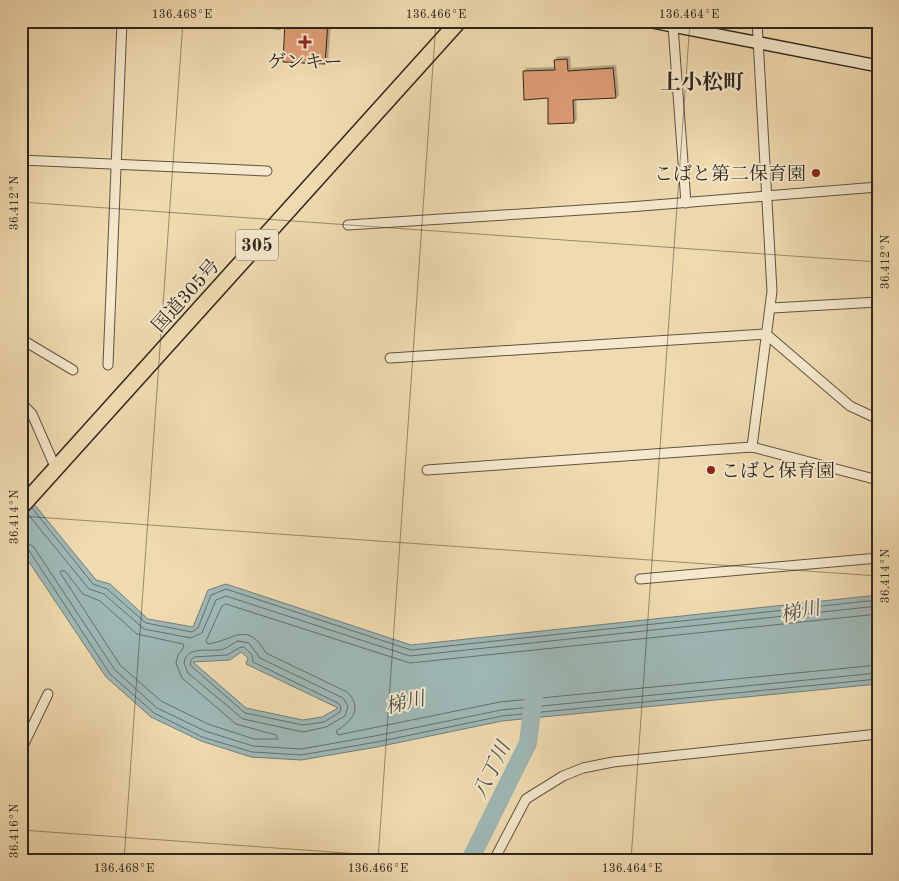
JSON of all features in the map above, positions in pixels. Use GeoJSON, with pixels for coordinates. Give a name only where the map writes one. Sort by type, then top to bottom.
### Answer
{"type":"FeatureCollection","features":[{"type":"Feature","properties":{"kind":"highway","name":"国道305号"},"geometry":{"type":"LineString","coordinates":[[21,507],[459,21]]}},
{"type":"Feature","properties":{"kind":"street"},"geometry":{"type":"LineString","coordinates":[[108,365],[118,166],[122,21]]}},
{"type":"Feature","properties":{"kind":"street"},"geometry":{"type":"LineString","coordinates":[[238,21],[279,24],[279,21]]}},
{"type":"Feature","properties":{"kind":"street"},"geometry":{"type":"LineString","coordinates":[[647,21],[878,66]]}},
{"type":"Feature","properties":{"kind":"street"},"geometry":{"type":"LineString","coordinates":[[752,447],[766,334],[772,308],[772,267],[757,21]]}},
{"type":"Feature","properties":{"kind":"street"},"geometry":{"type":"LineString","coordinates":[[674,26],[686,203]]}},
{"type":"Feature","properties":{"kind":"street"},"geometry":{"type":"LineString","coordinates":[[21,160],[118,166],[267,171]]}},
{"type":"Feature","properties":{"kind":"street"},"geometry":{"type":"LineString","coordinates":[[348,225],[686,203],[878,187]]}},
{"type":"Feature","properties":{"kind":"street"},"geometry":{"type":"LineString","coordinates":[[772,308],[878,302]]}},
{"type":"Feature","properties":{"kind":"street"},"geometry":{"type":"LineString","coordinates":[[390,358],[766,334],[850,406],[878,419]]}},
{"type":"Feature","properties":{"kind":"street"},"geometry":{"type":"LineString","coordinates":[[21,339],[73,370]]}},
{"type":"Feature","properties":{"kind":"street"},"geometry":{"type":"LineString","coordinates":[[21,403],[32,414],[53,472]]}},
{"type":"Feature","properties":{"kind":"street"},"geometry":{"type":"LineString","coordinates":[[427,470],[752,447],[878,480]]}},
{"type":"Feature","properties":{"kind":"street"},"geometry":{"type":"LineString","coordinates":[[640,579],[878,558]]}},
{"type":"Feature","properties":{"kind":"street"},"geometry":{"type":"LineString","coordinates":[[21,750],[48,694]]}},
{"type":"Feature","properties":{"kind":"street"},"geometry":{"type":"LineString","coordinates":[[494,860],[526,799],[563,776],[583,768],[613,762],[878,734]]}},
{"type":"Feature","properties":{"kind":"water","name":"梯川"},"geometry":{"type":"Polygon","coordinates":[[[21,488],[96,580],[110,584],[148,619],[193,627],[208,590],[226,584],[411,645],[878,595],[878,684],[502,721],[377,747],[301,760],[251,757],[201,741],[151,717],[106,677],[21,550],[21,488]],[[241,652],[230,660],[193,662],[246,708],[303,720],[322,717],[338,708],[246,664],[248,658],[241,652]]]}},
{"type":"Feature","properties":{"kind":"building","name":"ゲンキー"},"geometry":{"type":"Polygon","coordinates":[[[285,21],[328,21],[325,64],[283,62],[285,21]]]}},
{"type":"Feature","properties":{"kind":"building"},"geometry":{"type":"Polygon","coordinates":[[[567,59],[568,71],[613,68],[616,98],[573,100],[574,123],[548,124],[548,98],[524,100],[523,71],[555,70],[554,60],[567,59]]]}},
{"type":"Feature","properties":{"kind":"waterway","name":"八丁川"},"geometry":{"type":"LineString","coordinates":[[470,860],[528,743],[534,695]]}},
{"type":"Feature","properties":{"kind":"place","name":"ゲンキー"},"geometry":{"type":"Point","coordinates":[305,42]}},
{"type":"Feature","properties":{"kind":"place","name":"こばと第二保育園"},"geometry":{"type":"Point","coordinates":[816,173]}},
{"type":"Feature","properties":{"kind":"place","name":"こばと保育園"},"geometry":{"type":"Point","coordinates":[711,470]}},
{"type":"Feature","properties":{"kind":"district","name":"上小松町"},"geometry":{"type":"Point","coordinates":[702,82]}}]}
